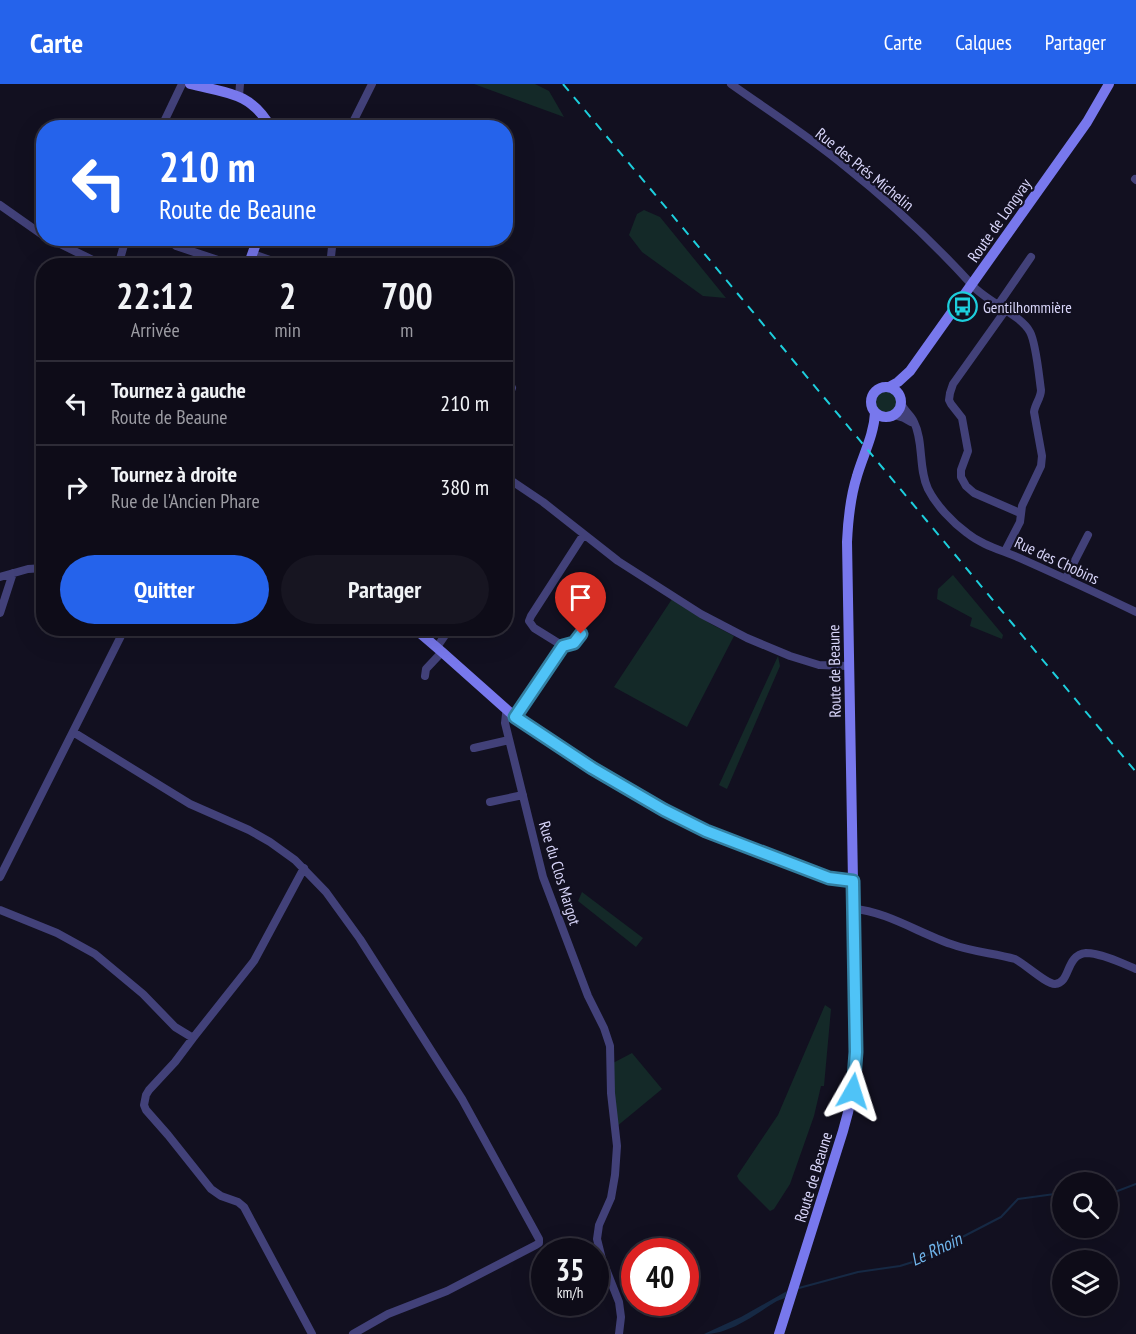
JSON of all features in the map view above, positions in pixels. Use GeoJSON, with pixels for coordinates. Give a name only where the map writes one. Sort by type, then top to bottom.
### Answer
{"type":"FeatureCollection","features":[{"type":"Feature","properties":{"kind":"street"},"geometry":{"type":"LineString","coordinates":[[165,120],[182,84]]}},
{"type":"Feature","properties":{"kind":"street"},"geometry":{"type":"LineString","coordinates":[[190,84],[248,100],[260,110],[266,120]]}},
{"type":"Feature","properties":{"kind":"street"},"geometry":{"type":"LineString","coordinates":[[239,96],[240,84]]}},
{"type":"Feature","properties":{"kind":"street"},"geometry":{"type":"LineString","coordinates":[[353,120],[372,84]]}},
{"type":"Feature","properties":{"kind":"street","name":"Rue des Prés Michelin"},"geometry":{"type":"LineString","coordinates":[[731,84],[845,166],[915,228],[972,285],[1026,326],[1030,332],[1041,390],[1034,412],[1042,456],[1041,466],[1022,506],[1020,522],[1005,551]]}},
{"type":"Feature","properties":{"kind":"street","name":"Route de Longvay"},"geometry":{"type":"LineString","coordinates":[[889,387],[909,371],[972,285],[1087,122],[1109,84]]}},
{"type":"Feature","properties":{"kind":"street"},"geometry":{"type":"LineString","coordinates":[[0,205],[36,230]]}},
{"type":"Feature","properties":{"kind":"street"},"geometry":{"type":"LineString","coordinates":[[64,246],[89,258]]}},
{"type":"Feature","properties":{"kind":"street"},"geometry":{"type":"LineString","coordinates":[[176,246],[212,258]]}},
{"type":"Feature","properties":{"kind":"street"},"geometry":{"type":"LineString","coordinates":[[251,258],[256,246]]}},
{"type":"Feature","properties":{"kind":"street"},"geometry":{"type":"LineString","coordinates":[[253,254],[264,258]]}},
{"type":"Feature","properties":{"kind":"street"},"geometry":{"type":"LineString","coordinates":[[998,305],[1031,257]]}},
{"type":"Feature","properties":{"kind":"street"},"geometry":{"type":"LineString","coordinates":[[1005,311],[953,384],[949,400],[962,418],[968,451],[961,470],[963,482],[974,493],[1020,513]]}},
{"type":"Feature","properties":{"kind":"street","name":"Route de Longvay"},"geometry":{"type":"LineString","coordinates":[[901,400],[902,389],[909,371]]}},
{"type":"Feature","properties":{"kind":"street"},"geometry":{"type":"LineString","coordinates":[[889,387],[896,391],[903,409],[914,421],[916,428],[904,418],[881,417],[871,405],[873,395],[879,389],[889,387]]}},
{"type":"Feature","properties":{"kind":"street"},"geometry":{"type":"LineString","coordinates":[[873,434],[880,425],[899,410],[901,400]]}},
{"type":"Feature","properties":{"kind":"street"},"geometry":{"type":"LineString","coordinates":[[873,434],[875,412]]}},
{"type":"Feature","properties":{"kind":"street","name":"Rue des Chobins"},"geometry":{"type":"LineString","coordinates":[[916,428],[928,488],[945,513],[966,533],[980,542],[1005,551],[1136,612]]}},
{"type":"Feature","properties":{"kind":"street","name":"Route de Beaune"},"geometry":{"type":"LineString","coordinates":[[779,1334],[840,1142],[853,1091],[856,1052],[846,562],[853,490],[873,434]]}},
{"type":"Feature","properties":{"kind":"street"},"geometry":{"type":"LineString","coordinates":[[513,482],[543,502],[618,561],[701,614],[768,647],[811,663],[848,666]]}},
{"type":"Feature","properties":{"kind":"street"},"geometry":{"type":"LineString","coordinates":[[563,646],[534,627],[529,621],[584,534]]}},
{"type":"Feature","properties":{"kind":"street"},"geometry":{"type":"LineString","coordinates":[[1066,579],[1088,535]]}},
{"type":"Feature","properties":{"kind":"street"},"geometry":{"type":"LineString","coordinates":[[0,576],[36,568]]}},
{"type":"Feature","properties":{"kind":"street"},"geometry":{"type":"LineString","coordinates":[[0,613],[13,573]]}},
{"type":"Feature","properties":{"kind":"street"},"geometry":{"type":"LineString","coordinates":[[512,715],[563,646],[574,643],[581,634]]}},
{"type":"Feature","properties":{"kind":"street"},"geometry":{"type":"LineString","coordinates":[[0,877],[121,636]]}},
{"type":"Feature","properties":{"kind":"street"},"geometry":{"type":"LineString","coordinates":[[423,636],[512,715],[601,773],[664,810],[698,828],[829,878],[853,881]]}},
{"type":"Feature","properties":{"kind":"street"},"geometry":{"type":"LineString","coordinates":[[425,676],[426,669],[440,650],[446,636]]}},
{"type":"Feature","properties":{"kind":"street","name":"Rue du Clos Margot"},"geometry":{"type":"LineString","coordinates":[[512,715],[506,714],[505,723],[543,877],[588,996],[610,1046],[611,1093],[617,1146],[611,1198],[599,1225],[597,1239],[602,1259],[619,1302],[621,1317],[619,1334]]}},
{"type":"Feature","properties":{"kind":"street"},"geometry":{"type":"LineString","coordinates":[[73,732],[190,804],[249,830],[270,842],[304,868],[326,892],[360,939],[456,1089],[539,1239],[539,1243],[526,1251],[447,1291],[388,1314],[353,1334]]}},
{"type":"Feature","properties":{"kind":"street"},"geometry":{"type":"LineString","coordinates":[[474,748],[509,740]]}},
{"type":"Feature","properties":{"kind":"street"},"geometry":{"type":"LineString","coordinates":[[490,802],[523,795]]}},
{"type":"Feature","properties":{"kind":"street"},"geometry":{"type":"LineString","coordinates":[[304,868],[254,961],[186,1049],[146,1095],[144,1101],[146,1110],[211,1189],[244,1207],[312,1334]]}},
{"type":"Feature","properties":{"kind":"street"},"geometry":{"type":"LineString","coordinates":[[854,909],[882,916],[961,948],[1015,959],[1053,984],[1063,980],[1072,961],[1084,953],[1101,956],[1136,969]]}},
{"type":"Feature","properties":{"kind":"street"},"geometry":{"type":"LineString","coordinates":[[0,910],[57,933],[95,954],[143,994],[175,1027],[193,1038]]}},
{"type":"Feature","properties":{"kind":"green space"},"geometry":{"type":"Polygon","coordinates":[[[474,84],[535,84],[549,91],[564,117],[474,84]]]}},
{"type":"Feature","properties":{"kind":"green space"},"geometry":{"type":"Polygon","coordinates":[[[644,210],[660,217],[726,298],[703,296],[642,252],[629,235],[637,214],[644,210]]]}},
{"type":"Feature","properties":{"kind":"green space"},"geometry":{"type":"Polygon","coordinates":[[[886,390],[894,394],[898,402],[894,410],[886,414],[878,410],[874,402],[878,394],[886,390]]]}},
{"type":"Feature","properties":{"kind":"green space"},"geometry":{"type":"Polygon","coordinates":[[[953,575],[1003,635],[1002,639],[970,626],[972,618],[937,599],[938,589],[953,575]]]}},
{"type":"Feature","properties":{"kind":"green space"},"geometry":{"type":"Polygon","coordinates":[[[672,599],[734,636],[687,727],[614,687],[672,599]]]}},
{"type":"Feature","properties":{"kind":"green space"},"geometry":{"type":"Polygon","coordinates":[[[778,656],[780,666],[727,789],[719,785],[778,656]]]}},
{"type":"Feature","properties":{"kind":"green space"},"geometry":{"type":"Polygon","coordinates":[[[582,892],[643,938],[636,947],[578,901],[582,892]]]}},
{"type":"Feature","properties":{"kind":"green space"},"geometry":{"type":"Polygon","coordinates":[[[825,1005],[831,1009],[824,1086],[821,1086],[814,1116],[790,1184],[774,1209],[770,1211],[737,1176],[778,1115],[825,1005]]]}},
{"type":"Feature","properties":{"kind":"green space"},"geometry":{"type":"Polygon","coordinates":[[[632,1053],[662,1089],[616,1127],[613,1063],[632,1053]]]}},
{"type":"Feature","properties":{"kind":"water"},"geometry":{"type":"Polygon","coordinates":[[[787,1291],[785,1298],[733,1327],[704,1334],[741,1317],[787,1291]]]}},
{"type":"Feature","properties":{"kind":"waterway","name":"Le Rhoin"},"geometry":{"type":"LineString","coordinates":[[1118,1191],[1136,1184]]}},
{"type":"Feature","properties":{"kind":"waterway","name":"Le Rhoin"},"geometry":{"type":"LineString","coordinates":[[799,1288],[858,1272],[900,1266],[916,1261],[1001,1217],[1018,1199],[1052,1194]]}},
{"type":"Feature","properties":{"kind":"railway"},"geometry":{"type":"LineString","coordinates":[[563,84],[1136,772]]}},
{"type":"Feature","properties":{"kind":"place","name":"Gentilhommière"},"geometry":{"type":"Point","coordinates":[962,307]}},
{"type":"Feature","properties":{"kind":"route"},"geometry":{"type":"LineString","coordinates":[[581,634],[574,643],[563,646],[515,717],[592,768],[664,810],[706,831],[829,878],[853,881],[856,1052],[853,1091]]}}]}
